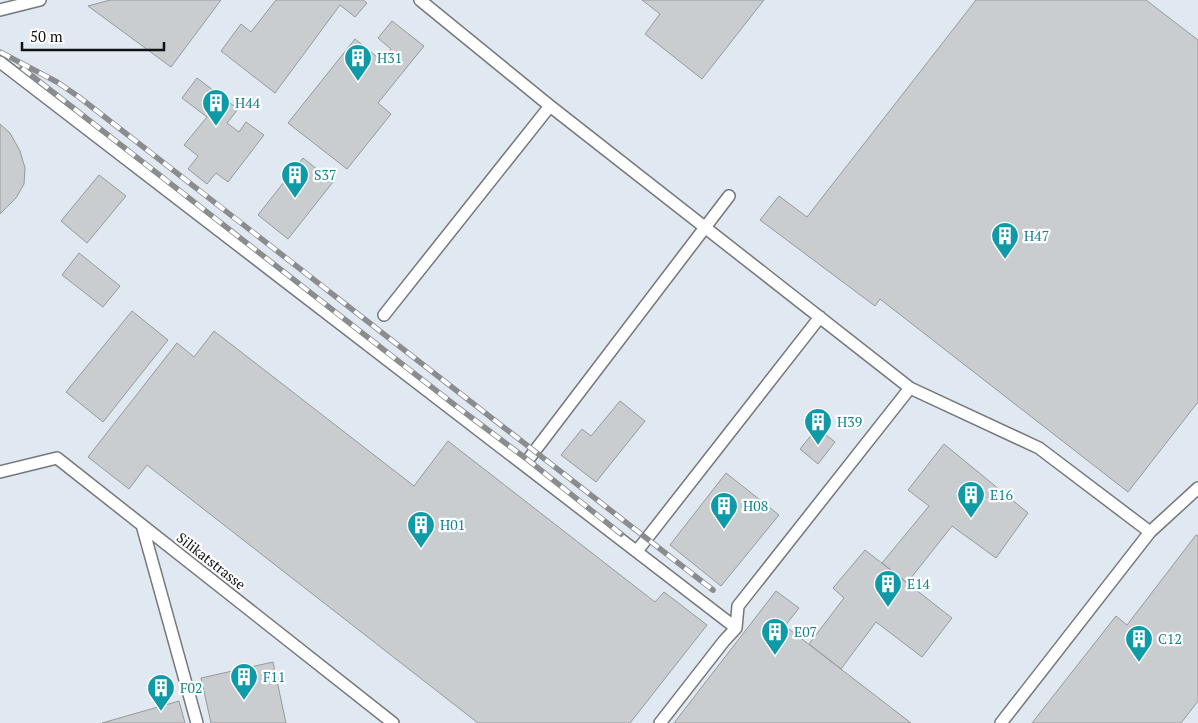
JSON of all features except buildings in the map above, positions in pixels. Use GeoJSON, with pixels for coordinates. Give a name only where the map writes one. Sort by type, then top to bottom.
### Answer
{"type":"FeatureCollection","features":[{"type":"Feature","properties":{"kind":"lane"},"geometry":{"type":"LineString","coordinates":[[0,10],[40,0]]}},
{"type":"Feature","properties":{"kind":"lane"},"geometry":{"type":"LineString","coordinates":[[420,0],[550,106],[910,388],[1039,448],[1150,532]]}},
{"type":"Feature","properties":{"kind":"lane"},"geometry":{"type":"LineString","coordinates":[[0,62],[736,628]]}},
{"type":"Feature","properties":{"kind":"lane"},"geometry":{"type":"LineString","coordinates":[[384,315],[550,106]]}},
{"type":"Feature","properties":{"kind":"lane"},"geometry":{"type":"LineString","coordinates":[[524,465],[729,196]]}},
{"type":"Feature","properties":{"kind":"lane"},"geometry":{"type":"LineString","coordinates":[[637,551],[820,318]]}},
{"type":"Feature","properties":{"kind":"lane"},"geometry":{"type":"LineString","coordinates":[[660,723],[736,628],[738,606],[910,388]]}},
{"type":"Feature","properties":{"kind":"lane","name":"Silikatstrasse"},"geometry":{"type":"LineString","coordinates":[[0,472],[58,458],[393,723]]}},
{"type":"Feature","properties":{"kind":"lane"},"geometry":{"type":"LineString","coordinates":[[1001,723],[1150,532],[1198,488]]}},
{"type":"Feature","properties":{"kind":"lane"},"geometry":{"type":"LineString","coordinates":[[142,525],[197,723]]}},
{"type":"Feature","properties":{"kind":"shaded area"},"geometry":{"type":"Polygon","coordinates":[[[0,0],[1198,0],[1198,723],[0,723],[0,0]]]}},
{"type":"Feature","properties":{"kind":"railway"},"geometry":{"type":"LineString","coordinates":[[0,52],[57,82],[79,97],[713,590]]}},
{"type":"Feature","properties":{"kind":"railway"},"geometry":{"type":"LineString","coordinates":[[22,68],[621,534]]}},
{"type":"Feature","properties":{"kind":"place","name":"H31"},"geometry":{"type":"Point","coordinates":[358,82]}},
{"type":"Feature","properties":{"kind":"place","name":"H44"},"geometry":{"type":"Point","coordinates":[216,127]}},
{"type":"Feature","properties":{"kind":"place","name":"S37"},"geometry":{"type":"Point","coordinates":[295,199]}},
{"type":"Feature","properties":{"kind":"place","name":"H47"},"geometry":{"type":"Point","coordinates":[1005,260]}},
{"type":"Feature","properties":{"kind":"place","name":"H39"},"geometry":{"type":"Point","coordinates":[818,446]}},
{"type":"Feature","properties":{"kind":"place","name":"E16"},"geometry":{"type":"Point","coordinates":[971,519]}},
{"type":"Feature","properties":{"kind":"place","name":"H08"},"geometry":{"type":"Point","coordinates":[724,530]}},
{"type":"Feature","properties":{"kind":"place","name":"H01"},"geometry":{"type":"Point","coordinates":[421,549]}},
{"type":"Feature","properties":{"kind":"place","name":"E14"},"geometry":{"type":"Point","coordinates":[888,608]}},
{"type":"Feature","properties":{"kind":"place","name":"E07"},"geometry":{"type":"Point","coordinates":[775,656]}},
{"type":"Feature","properties":{"kind":"place","name":"C12"},"geometry":{"type":"Point","coordinates":[1139,663]}},
{"type":"Feature","properties":{"kind":"place","name":"F11"},"geometry":{"type":"Point","coordinates":[244,701]}},
{"type":"Feature","properties":{"kind":"place","name":"F02"},"geometry":{"type":"Point","coordinates":[161,712]}}]}
